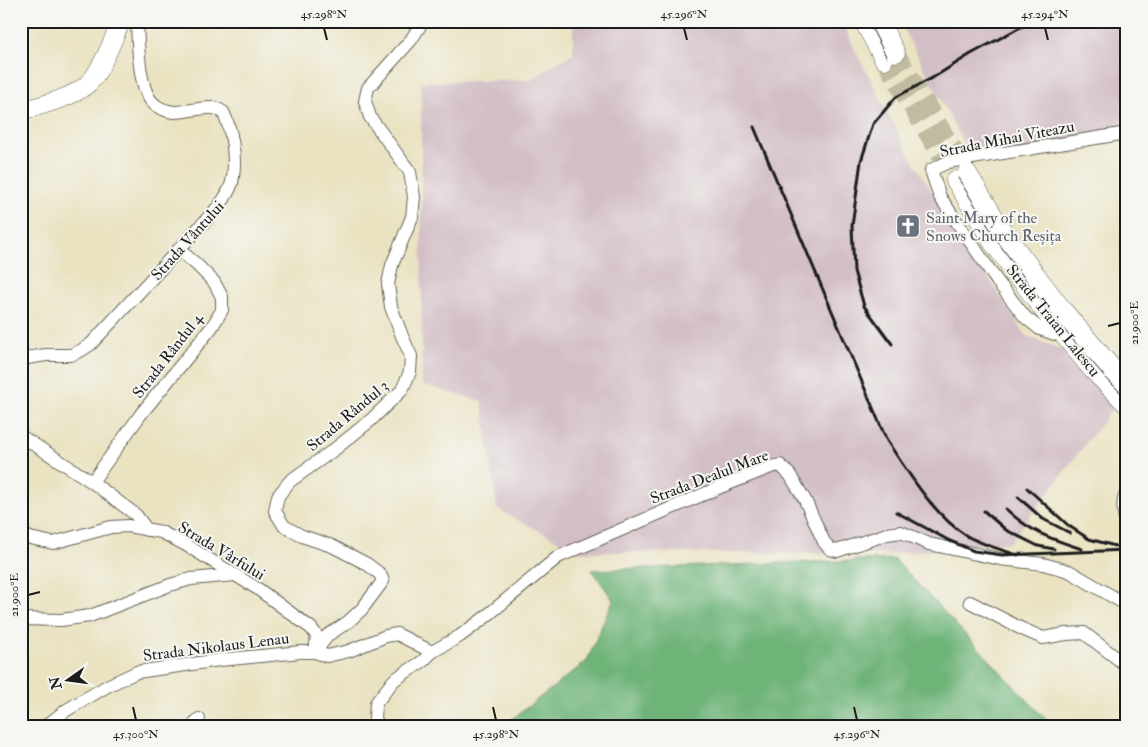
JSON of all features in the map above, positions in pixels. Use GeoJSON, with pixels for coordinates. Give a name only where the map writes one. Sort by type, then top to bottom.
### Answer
{"type":"FeatureCollection","features":[{"type":"Feature","properties":{"kind":"main road"},"geometry":{"type":"LineString","coordinates":[[21,111],[72,95],[89,83],[101,66],[121,21]]}},
{"type":"Feature","properties":{"kind":"main road"},"geometry":{"type":"LineString","coordinates":[[863,21],[890,57],[880,21]]}},
{"type":"Feature","properties":{"kind":"main road","name":"Strada Traian Lalescu"},"geometry":{"type":"LineString","coordinates":[[1127,382],[1063,310],[961,176],[993,243],[1093,372],[1127,405]]}},
{"type":"Feature","properties":{"kind":"street","name":"Strada Vântului"},"geometry":{"type":"LineString","coordinates":[[21,359],[46,355],[71,355],[92,344],[220,205],[229,190],[233,177],[233,150],[229,123],[224,112],[213,108],[174,112],[162,109],[152,102],[145,90],[141,70],[137,21]]}},
{"type":"Feature","properties":{"kind":"street","name":"Strada Rândul 3"},"geometry":{"type":"LineString","coordinates":[[315,652],[328,635],[348,622],[362,608],[383,581],[380,574],[367,564],[332,546],[302,536],[284,526],[275,511],[278,496],[290,481],[335,449],[377,414],[402,390],[410,372],[412,356],[391,307],[388,284],[392,265],[412,218],[414,197],[410,172],[370,117],[365,101],[368,88],[411,40],[423,21]]}},
{"type":"Feature","properties":{"kind":"street","name":"Strada Mihai Viteazu"},"geometry":{"type":"LineString","coordinates":[[1061,333],[1055,334],[1040,329],[1024,316],[997,281],[940,197],[930,170],[948,162],[1127,133]]}},
{"type":"Feature","properties":{"kind":"street","name":"Strada Rândul 4"},"geometry":{"type":"LineString","coordinates":[[92,482],[141,414],[212,327],[222,310],[222,297],[214,282],[179,250]]}},
{"type":"Feature","properties":{"kind":"street"},"geometry":{"type":"LineString","coordinates":[[21,436],[92,482],[136,515],[147,530]]}},
{"type":"Feature","properties":{"kind":"street","name":"Strada Dealul Mare"},"geometry":{"type":"LineString","coordinates":[[426,650],[460,636],[558,557],[771,466],[780,465],[790,475],[805,500],[824,542],[830,549],[837,551],[888,534],[901,532],[929,544],[1000,559],[1043,564],[1069,571],[1127,605]]}},
{"type":"Feature","properties":{"kind":"street"},"geometry":{"type":"LineString","coordinates":[[1127,492],[1123,508],[1127,530]]}},
{"type":"Feature","properties":{"kind":"street","name":"Strada Vârfului"},"geometry":{"type":"LineString","coordinates":[[21,534],[53,543],[111,527],[128,526],[161,532],[258,589],[311,628],[317,636],[315,652]]}},
{"type":"Feature","properties":{"kind":"street"},"geometry":{"type":"LineString","coordinates":[[21,619],[61,620],[90,616],[144,594],[184,581],[235,576]]}},
{"type":"Feature","properties":{"kind":"street"},"geometry":{"type":"LineString","coordinates":[[970,602],[1043,638],[1084,633],[1127,666]]}},
{"type":"Feature","properties":{"kind":"street","name":"Strada Nikolaus Lenau"},"geometry":{"type":"LineString","coordinates":[[46,726],[65,711],[109,685],[137,672],[284,653],[315,652],[327,656],[349,652],[386,636],[397,634],[426,650]]}},
{"type":"Feature","properties":{"kind":"street"},"geometry":{"type":"LineString","coordinates":[[378,726],[375,718],[376,703],[394,680],[423,661],[426,650]]}},
{"type":"Feature","properties":{"kind":"shaded area"},"geometry":{"type":"Polygon","coordinates":[[[573,21],[842,21],[857,54],[914,163],[1026,336],[1066,351],[1117,403],[1010,542],[891,554],[580,552],[497,509],[482,401],[422,385],[421,82],[531,80],[573,53],[573,21]]]}},
{"type":"Feature","properties":{"kind":"shaded area"},"geometry":{"type":"Polygon","coordinates":[[[899,21],[1127,21],[1127,133],[972,159],[899,21]]]}},
{"type":"Feature","properties":{"kind":"green space"},"geometry":{"type":"Polygon","coordinates":[[[894,559],[1052,726],[503,726],[587,661],[613,600],[592,570],[894,559]]]}},
{"type":"Feature","properties":{"kind":"tunnel"},"geometry":{"type":"LineString","coordinates":[[896,53],[967,172]]}},
{"type":"Feature","properties":{"kind":"tunnel"},"geometry":{"type":"LineString","coordinates":[[884,60],[955,180]]}},
{"type":"Feature","properties":{"kind":"tram line"},"geometry":{"type":"LineString","coordinates":[[868,21],[887,58]]}},
{"type":"Feature","properties":{"kind":"tram line"},"geometry":{"type":"LineString","coordinates":[[958,178],[1000,245],[1053,317],[1106,378],[1127,399]]}},
{"type":"Feature","properties":{"kind":"railway"},"geometry":{"type":"LineString","coordinates":[[892,344],[864,306],[854,271],[852,226],[861,161],[873,124],[896,97],[1032,21]]}},
{"type":"Feature","properties":{"kind":"railway"},"geometry":{"type":"LineString","coordinates":[[754,127],[887,441],[933,506],[955,527],[979,542],[1018,555]]}},
{"type":"Feature","properties":{"kind":"railway"},"geometry":{"type":"LineString","coordinates":[[1027,488],[1069,526],[1089,539],[1115,546]]}},
{"type":"Feature","properties":{"kind":"railway"},"geometry":{"type":"LineString","coordinates":[[1018,497],[1043,519],[1070,533]]}},
{"type":"Feature","properties":{"kind":"railway"},"geometry":{"type":"LineString","coordinates":[[1006,509],[1024,524],[1041,534],[1082,549]]}},
{"type":"Feature","properties":{"kind":"railway"},"geometry":{"type":"LineString","coordinates":[[984,511],[1006,530],[1038,546],[1054,549]]}},
{"type":"Feature","properties":{"kind":"railway"},"geometry":{"type":"LineString","coordinates":[[896,512],[950,541],[974,551],[1002,555],[1127,550]]}},
{"type":"Feature","properties":{"kind":"place","name":"Saint Mary of the Snows Church Reșița"},"geometry":{"type":"Point","coordinates":[908,226]}}]}
